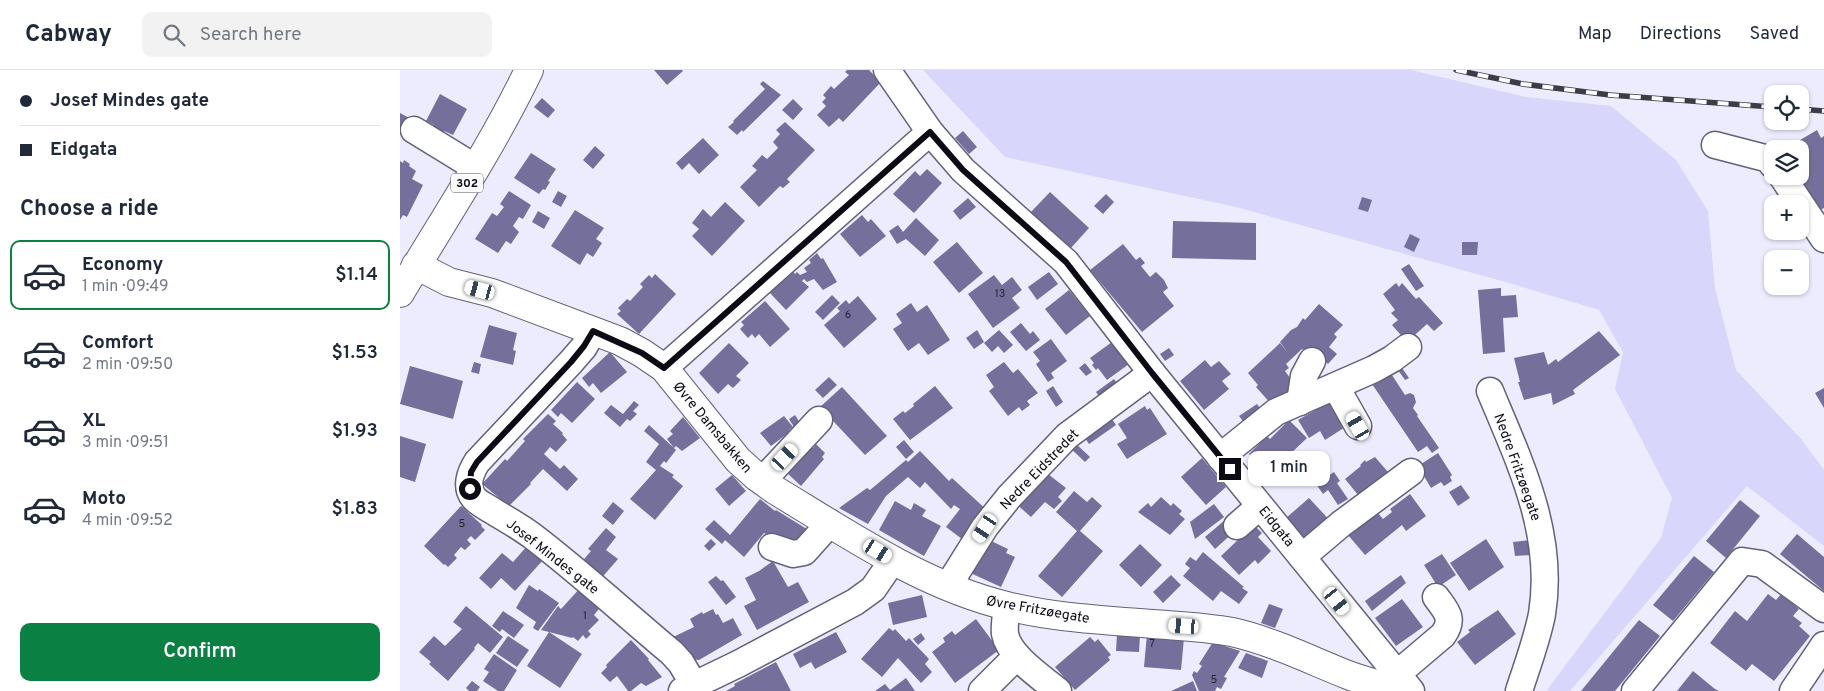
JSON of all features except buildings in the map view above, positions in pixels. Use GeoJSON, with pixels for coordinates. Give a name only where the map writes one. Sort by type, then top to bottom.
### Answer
{"type":"FeatureCollection","features":[{"type":"Feature","properties":{"kind":"main road","name":"302"},"geometry":{"type":"LineString","coordinates":[[400,293],[476,168],[511,107],[529,70]]}},
{"type":"Feature","properties":{"kind":"main road","name":"Øvre Damsbakken"},"geometry":{"type":"LineString","coordinates":[[416,265],[449,282],[492,293],[593,331],[642,353],[664,368],[738,460],[762,481],[893,560]]}},
{"type":"Feature","properties":{"kind":"main road","name":"Øvre Fritzøegate"},"geometry":{"type":"LineString","coordinates":[[893,560],[948,586],[981,599],[1007,606],[1088,619],[1232,632],[1264,641],[1348,684],[1403,685]]}},
{"type":"Feature","properties":{"kind":"street","name":"Eidgata"},"geometry":{"type":"LineString","coordinates":[[887,70],[930,132],[963,170],[1066,262],[1152,373],[1302,557],[1403,685]]}},
{"type":"Feature","properties":{"kind":"street"},"geometry":{"type":"LineString","coordinates":[[414,130],[476,168]]}},
{"type":"Feature","properties":{"kind":"street"},"geometry":{"type":"LineString","coordinates":[[664,368],[930,132]]}},
{"type":"Feature","properties":{"kind":"street"},"geometry":{"type":"LineString","coordinates":[[1715,144],[1764,158]]}},
{"type":"Feature","properties":{"kind":"street"},"geometry":{"type":"LineString","coordinates":[[1788,185],[1824,239]]}},
{"type":"Feature","properties":{"kind":"street","name":"Josef Mindes gate"},"geometry":{"type":"LineString","coordinates":[[593,331],[571,362],[477,462],[471,472],[470,489],[473,497],[542,544],[672,653],[681,663],[688,688]]}},
{"type":"Feature","properties":{"kind":"street"},"geometry":{"type":"LineString","coordinates":[[1220,457],[1276,412],[1374,369],[1392,359],[1408,346]]}},
{"type":"Feature","properties":{"kind":"street"},"geometry":{"type":"LineString","coordinates":[[1300,402],[1304,376],[1312,361]]}},
{"type":"Feature","properties":{"kind":"street","name":"Nedre Eidstredet"},"geometry":{"type":"LineString","coordinates":[[948,586],[991,520],[1009,497],[1054,449],[1067,436],[1152,373]]}},
{"type":"Feature","properties":{"kind":"street"},"geometry":{"type":"LineString","coordinates":[[1336,387],[1358,426]]}},
{"type":"Feature","properties":{"kind":"street","name":"Nedre Fritzøegate"},"geometry":{"type":"LineString","coordinates":[[1490,391],[1524,474],[1536,514],[1546,571],[1542,616],[1519,691]]}},
{"type":"Feature","properties":{"kind":"street"},"geometry":{"type":"LineString","coordinates":[[762,481],[819,420]]}},
{"type":"Feature","properties":{"kind":"street"},"geometry":{"type":"LineString","coordinates":[[1302,557],[1341,524],[1411,472]]}},
{"type":"Feature","properties":{"kind":"street"},"geometry":{"type":"LineString","coordinates":[[1237,526],[1260,506]]}},
{"type":"Feature","properties":{"kind":"street"},"geometry":{"type":"LineString","coordinates":[[772,547],[794,554],[804,552],[830,523]]}},
{"type":"Feature","properties":{"kind":"street"},"geometry":{"type":"LineString","coordinates":[[688,688],[738,664],[855,602],[873,589],[893,560]]}},
{"type":"Feature","properties":{"kind":"street"},"geometry":{"type":"LineString","coordinates":[[1636,691],[1742,561],[1762,564],[1824,609]]}},
{"type":"Feature","properties":{"kind":"street"},"geometry":{"type":"LineString","coordinates":[[1403,685],[1448,629],[1450,622],[1448,614],[1436,596]]}},
{"type":"Feature","properties":{"kind":"street"},"geometry":{"type":"LineString","coordinates":[[1007,606],[1005,633],[1009,643],[1017,656],[1058,691]]}},
{"type":"Feature","properties":{"kind":"street"},"geometry":{"type":"LineString","coordinates":[[1793,691],[1824,645]]}},
{"type":"Feature","properties":{"kind":"street"},"geometry":{"type":"LineString","coordinates":[[982,691],[1017,656]]}},
{"type":"Feature","properties":{"kind":"shaded area"},"geometry":{"type":"Polygon","coordinates":[[[923,70],[1411,70],[1526,97],[1611,106],[1676,160],[1708,211],[1715,288],[1736,370],[1801,439],[1824,470],[1824,546],[1747,486],[1570,691],[1547,690],[1661,538],[1672,498],[1615,389],[1623,352],[1599,310],[1236,207],[1005,157],[923,70]]]}},
{"type":"Feature","properties":{"kind":"railway"},"geometry":{"type":"LineString","coordinates":[[1456,70],[1523,84],[1610,95],[1764,106]]}},
{"type":"Feature","properties":{"kind":"railway"},"geometry":{"type":"LineString","coordinates":[[1809,110],[1824,111]]}},
{"type":"Feature","properties":{"kind":"route"},"geometry":{"type":"LineString","coordinates":[[470,489],[469,480],[471,472],[477,462],[571,362],[593,331],[620,341],[664,368],[930,132],[963,170],[1066,262],[1152,373],[1230,469]]}}]}
